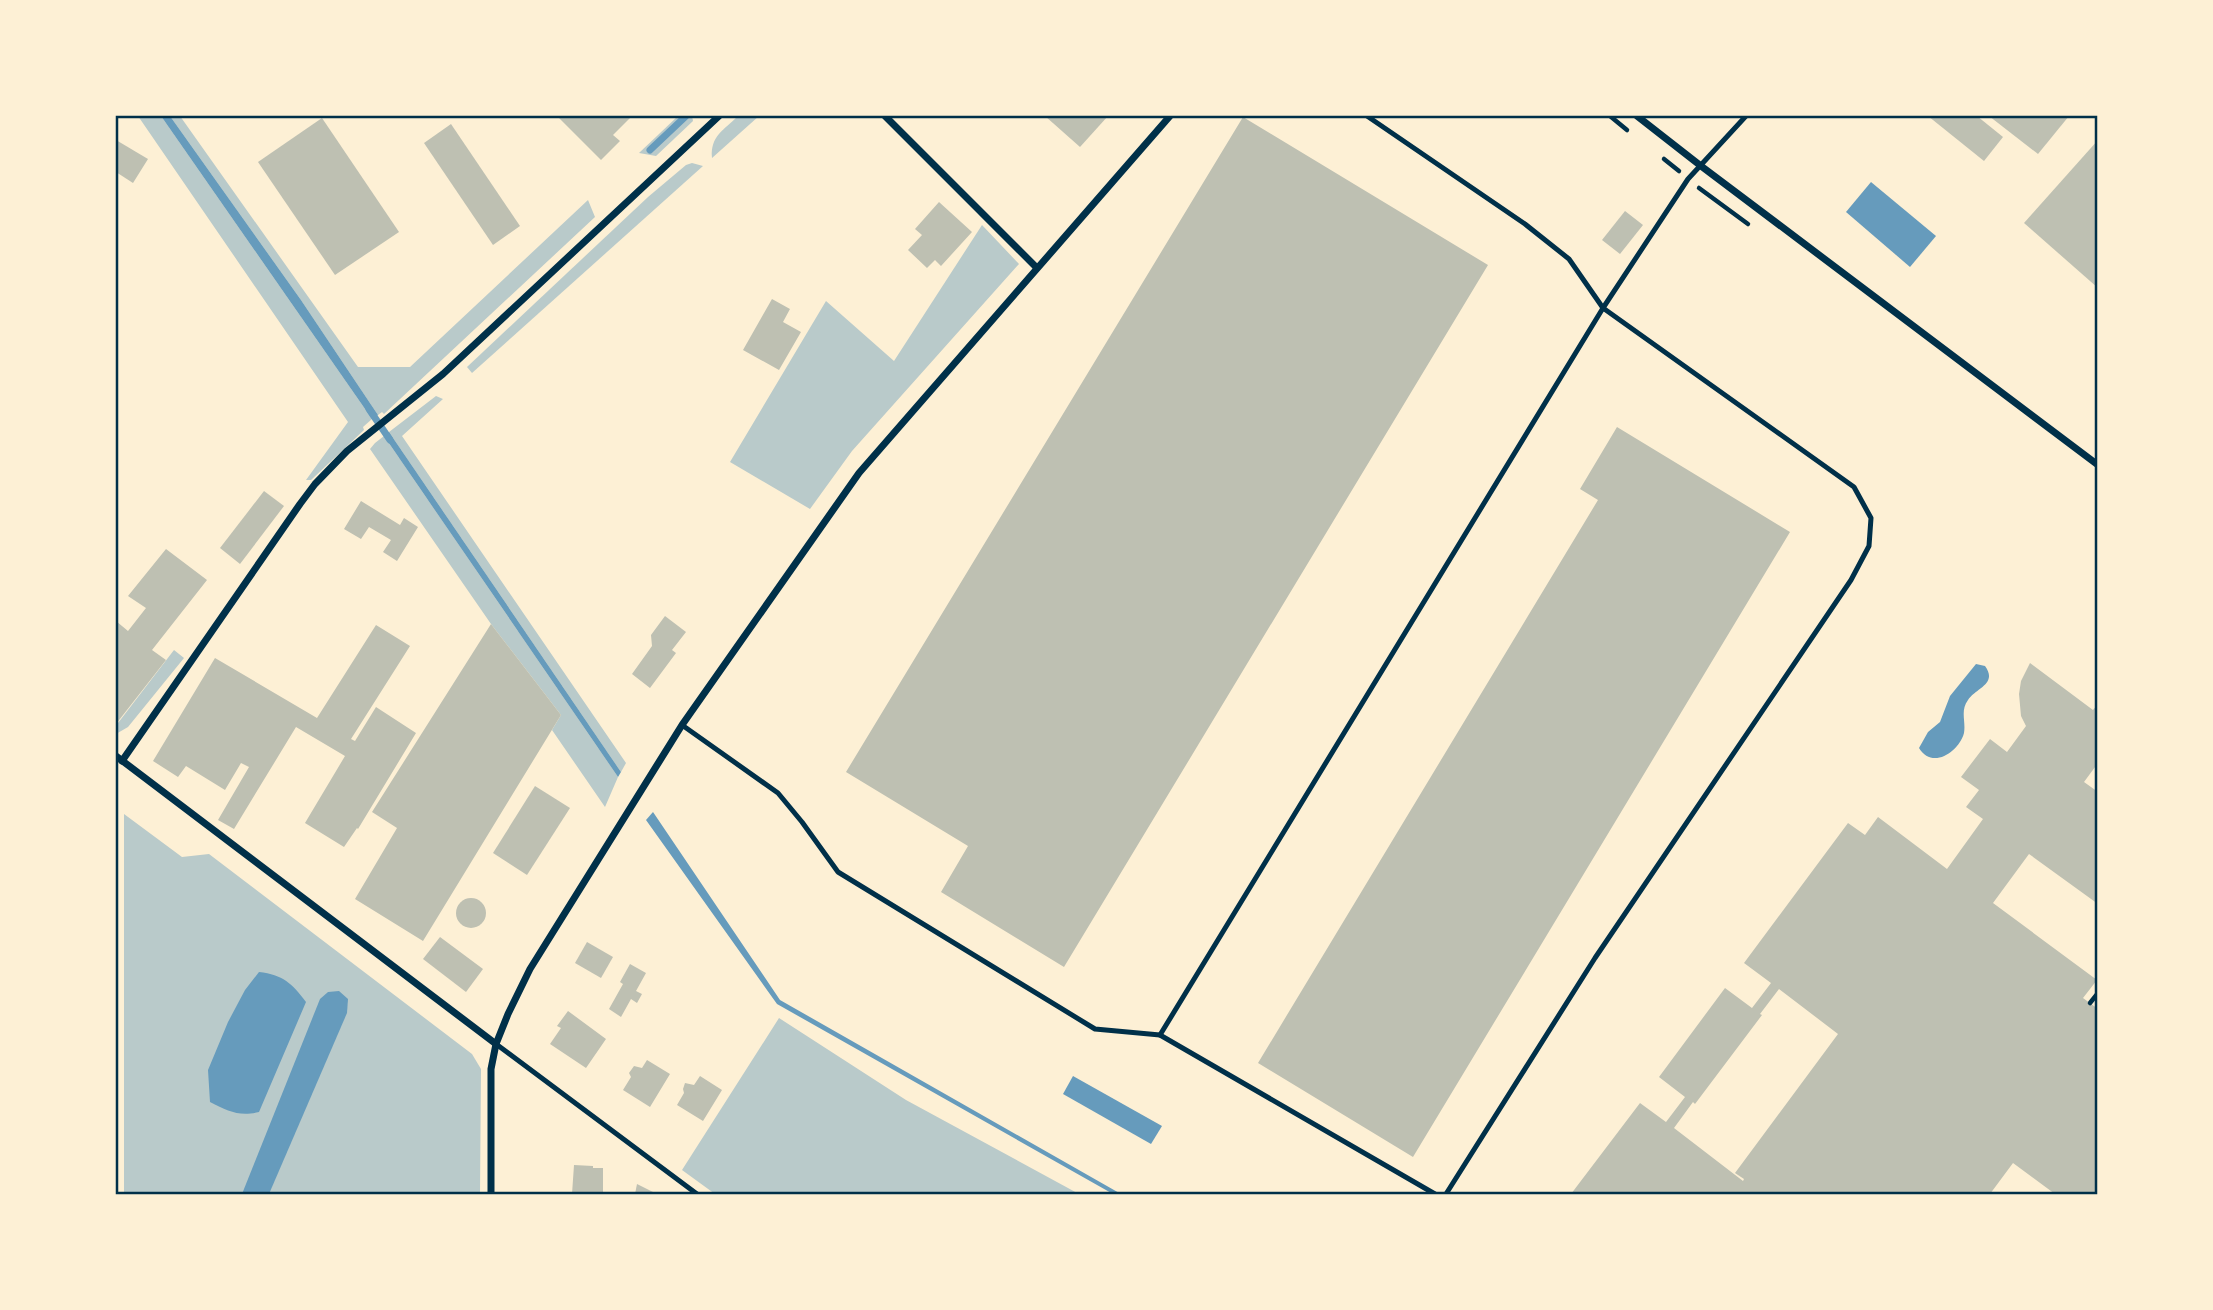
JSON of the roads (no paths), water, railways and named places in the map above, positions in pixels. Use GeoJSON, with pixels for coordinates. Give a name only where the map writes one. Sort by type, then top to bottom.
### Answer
{"type":"FeatureCollection","features":[{"type":"Feature","properties":{"kind":"street"},"geometry":{"type":"LineString","coordinates":[[496,1044],[119,759],[300,503],[334,464],[443,374],[719,116]]}},
{"type":"Feature","properties":{"kind":"street"},"geometry":{"type":"LineString","coordinates":[[885,116],[1036,267]]}},
{"type":"Feature","properties":{"kind":"street"},"geometry":{"type":"LineString","coordinates":[[491,1195],[491,1069],[496,1044],[508,1014],[530,969],[682,725],[859,473],[1170,116]]}},
{"type":"Feature","properties":{"kind":"street"},"geometry":{"type":"LineString","coordinates":[[1637,116],[2098,465]]}},
{"type":"Feature","properties":{"kind":"lane"},"geometry":{"type":"LineString","coordinates":[[1367,116],[1525,224],[1569,258],[1603,308],[1854,487],[1871,518],[1869,546],[1851,580],[1595,958],[1446,1195]]}},
{"type":"Feature","properties":{"kind":"lane"},"geometry":{"type":"LineString","coordinates":[[1160,1035],[1603,308],[1680,191],[1746,116]]}},
{"type":"Feature","properties":{"kind":"lane"},"geometry":{"type":"LineString","coordinates":[[682,725],[778,793],[838,872],[1095,1029],[1160,1035],[1435,1195]]}},
{"type":"Feature","properties":{"kind":"lane"},"geometry":{"type":"LineString","coordinates":[[496,1044],[697,1195]]}},
{"type":"Feature","properties":{"kind":"water"},"geometry":{"type":"Polygon","coordinates":[[[161,116],[170,116],[301,300],[378,415],[372,419],[161,116]]]}},
{"type":"Feature","properties":{"kind":"water"},"geometry":{"type":"Polygon","coordinates":[[[1871,182],[1936,236],[1910,267],[1846,212],[1871,182]]]}},
{"type":"Feature","properties":{"kind":"water"},"geometry":{"type":"Polygon","coordinates":[[[389,432],[621,772],[618,777],[384,436],[389,432]]]}},
{"type":"Feature","properties":{"kind":"water"},"geometry":{"type":"Polygon","coordinates":[[[1976,664],[1985,666],[1989,677],[1966,704],[1961,740],[1951,752],[1931,758],[1919,748],[1928,732],[1940,722],[1950,696],[1976,664]]]}},
{"type":"Feature","properties":{"kind":"water"},"geometry":{"type":"Polygon","coordinates":[[[653,812],[780,1000],[1121,1194],[1113,1194],[777,1004],[646,820],[653,812]]]}},
{"type":"Feature","properties":{"kind":"water"},"geometry":{"type":"Polygon","coordinates":[[[259,972],[286,981],[306,1002],[259,1112],[239,1113],[210,1102],[208,1070],[228,1022],[245,990],[259,972]]]}},
{"type":"Feature","properties":{"kind":"water"},"geometry":{"type":"Polygon","coordinates":[[[339,991],[348,999],[347,1013],[269,1194],[242,1194],[320,999],[328,992],[339,991]]]}},
{"type":"Feature","properties":{"kind":"water"},"geometry":{"type":"Polygon","coordinates":[[[1073,1076],[1162,1126],[1151,1144],[1063,1094],[1073,1076]]]}},
{"type":"Feature","properties":{"kind":"waterway"},"geometry":{"type":"LineString","coordinates":[[650,150],[686,116]]}},
{"type":"Feature","properties":{"kind":"waterway"},"geometry":{"type":"LineString","coordinates":[[369,409],[390,440]]}}]}
